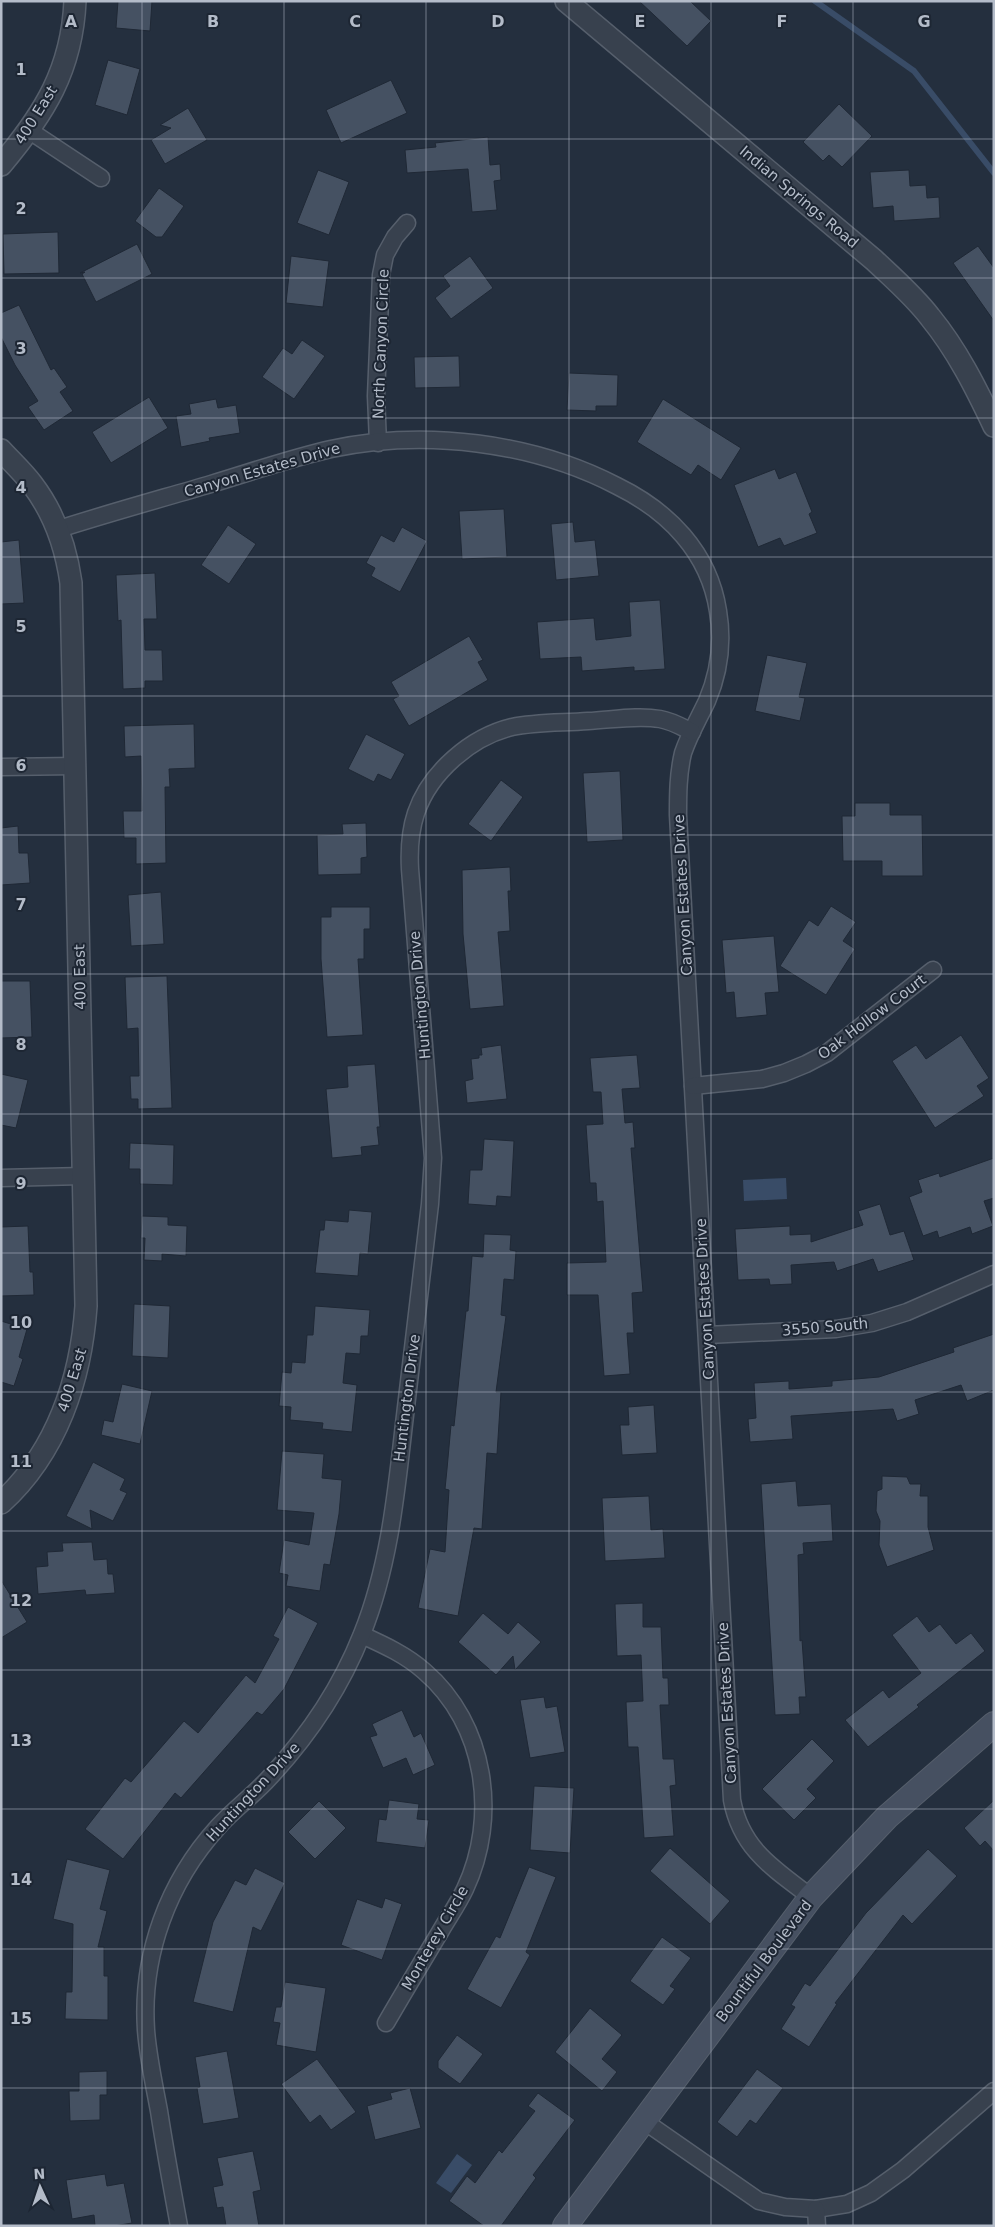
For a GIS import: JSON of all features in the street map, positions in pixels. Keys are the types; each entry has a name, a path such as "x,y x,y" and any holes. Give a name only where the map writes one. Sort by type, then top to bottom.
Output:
{"main road":[{"name":"Bountiful Boulevard","path":"565,2226 811,1897 887,1817 994,1724"}],"street":[{"name":"400 East","path":"1,165 30,130 48,102 60,75 71,38 75,1"},
{"name":"Indian Springs Road","path":"566,1 903,287 930,317 954,351 975,387 994,426"},
{"path":"30,130 101,178"},
{"name":"North Canyon Circle","path":"378,443 376,396 381,275 385,255 395,237 407,223"},
{"name":"Canyon Estates Drive","path":"59,529 310,454 340,447 412,440 480,444 575,466 648,502 664,514 692,546 713,588 720,632 716,672 712,689 684,752 679,774 678,796 732,1800 734,1814 748,1842 758,1855 811,1897"},
{"name":"400 East","path":"1,450 32,483 59,529 68,558 72,583 86,1306 80,1361 66,1404 45,1448 34,1466 1,1503"},
{"name":"Huntington Drive","path":"179,2226 146,2028 147,1980 158,1929 183,1872 216,1828 268,1779 301,1740 327,1703 362,1635 381,1577 394,1517 432,1181 432,1136 410,869 410,840 416,812 430,786 448,764 471,746 510,728 525,725 649,718 672,722 692,732"},
{"path":"1,767 76,766"},
{"name":"Oak Hollow Court","path":"693,1086 762,1079 806,1064 827,1052 933,970"},
{"path":"1,1178 83,1176"},
{"name":"3550 South","path":"706,1335 836,1329 872,1323 907,1312 994,1274"},
{"name":"Monterey Circle","path":"362,1635 390,1648 424,1670 454,1704 474,1746 480,1768 483,1791 481,1837 475,1864 465,1890 386,2023"},
{"path":"644,2121 760,2201 785,2207 816,2209 847,2204 872,2193 903,2170 994,2091"},
{"path":"816,2209 817,2226"}],"water":[{"path":"786,1178 787,1199 744,1201 743,1180"},
{"path":"457,2154 472,2165 451,2193 436,2183"}],"building":[{"path":"118,1 152,1 150,31 116,28"},
{"path":"639,1 690,1 711,21 687,46"},
{"path":"108,60 140,69 127,115 95,105"},
{"path":"391,80 407,113 341,143 326,110"},
{"path":"839,104 872,136 842,167 829,155 823,161 803,142"},
{"path":"188,108 207,140 165,164 151,140 171,128 160,125"},
{"path":"488,137 490,165 500,164 501,180 494,181 497,210 472,212 468,169 407,173 405,150 436,147 435,143"},
{"path":"318,170 349,182 329,235 297,223"},
{"path":"909,170 910,186 926,185 927,198 939,197 940,218 894,221 893,206 873,208 870,172"},
{"path":"159,188 184,206 162,237 156,237 135,221"},
{"path":"58,232 59,273 4,274 3,234"},
{"path":"137,244 152,274 96,302 82,274 85,272 80,273"},
{"path":"978,246 994,268 994,321 953,263"},
{"path":"291,256 329,261 323,307 286,303"},
{"path":"470,256 493,288 451,319 435,298 450,286 443,276"},
{"path":"19,305 51,370 54,368 67,387 60,392 73,411 44,430 28,407 38,401 15,365 1,337 1,313"},
{"path":"302,340 325,356 294,399 262,377 283,348 292,354"},
{"path":"459,356 460,387 415,388 414,357"},
{"path":"569,373 618,375 617,406 596,406 596,411 567,410"},
{"path":"149,397 168,428 111,463 92,432"},
{"path":"216,399 218,408 236,405 240,433 209,438 210,441 181,447 176,416 191,414 189,404"},
{"path":"663,399 741,448 721,480 698,465 691,475 637,442"},
{"path":"775,469 779,479 796,472 812,512 809,514 817,533 784,546 780,538 758,547 734,485"},
{"path":"504,509 507,557 462,559 459,511"},
{"path":"573,522 575,542 595,540 599,576 556,580 551,524"},
{"path":"228,525 256,544 229,584 201,565"},
{"path":"402,527 427,541 400,592 371,576 375,568 366,563 381,535 394,542"},
{"path":"19,540 24,603 1,604 1,542"},
{"path":"155,573 157,619 144,619 145,650 162,650 163,681 145,681 145,688 123,689 121,620 118,621 116,575"},
{"path":"660,600 665,669 634,671 634,667 582,671 581,657 540,659 537,622 594,618 596,640 631,636 629,602"},
{"path":"469,636 483,660 478,662 488,680 409,726 393,699 399,696 391,682"},
{"path":"767,655 807,663 799,697 805,698 800,721 755,711"},
{"path":"194,724 195,768 169,769 170,787 165,787 166,863 136,864 136,838 124,838 123,811 142,811 141,756 125,757 124,726"},
{"path":"366,734 405,754 391,780 378,774 374,782 348,769"},
{"path":"620,771 623,840 587,842 583,773"},
{"path":"501,780 523,797 491,841 468,824"},
{"path":"855,803 890,803 890,815 922,815 923,876 882,876 882,861 843,861 842,816 855,816"},
{"path":"366,823 367,857 361,858 361,874 318,875 317,835 343,834 342,824"},
{"path":"18,826 19,853 28,853 30,883 1,885 1,828"},
{"path":"510,867 511,891 508,891 510,931 498,932 504,1006 470,1009 463,934 462,870"},
{"path":"161,892 164,944 131,946 128,895"},
{"path":"831,906 856,922 843,941 855,949 826,995 780,966 809,920 818,926"},
{"path":"331,907 370,907 370,929 364,929 364,959 358,959 363,1035 327,1037 321,959 321,917 331,917"},
{"path":"774,936 779,992 765,993 767,1015 736,1018 734,992 726,993 722,940"},
{"path":"167,976 172,1108 138,1109 138,1099 131,1099 130,1076 139,1076 138,1028 127,1029 125,977"},
{"path":"1,981 30,981 32,1037 1,1038"},
{"path":"961,1035 989,1078 977,1086 984,1096 935,1128 892,1061 916,1045 926,1059"},
{"path":"501,1045 507,1099 467,1103 465,1081 473,1079 471,1059 479,1058 479,1055 482,1055 481,1048"},
{"path":"637,1055 640,1088 622,1089 625,1123 633,1122 635,1148 631,1148 643,1292 632,1293 634,1333 627,1333 630,1374 604,1376 598,1295 567,1295 567,1263 606,1262 603,1201 597,1202 596,1183 590,1183 586,1125 603,1124 601,1092 593,1092 590,1058"},
{"path":"375,1064 380,1127 377,1127 379,1145 361,1147 362,1155 332,1158 326,1089 348,1087 347,1066"},
{"path":"1,1074 28,1080 16,1128 1,1125"},
{"path":"484,1139 514,1141 511,1197 497,1196 496,1206 468,1204 470,1170 482,1170"},
{"path":"130,1143 174,1145 173,1185 140,1184 140,1169 129,1169"},
{"path":"994,1158 994,1198 984,1201 993,1226 972,1234 970,1227 939,1238 937,1231 923,1236 909,1197 922,1192 918,1180 939,1173 940,1177"},
{"path":"880,1204 890,1235 904,1231 914,1260 878,1272 873,1259 837,1271 834,1262 791,1265 792,1284 770,1285 769,1279 738,1280 735,1229 790,1226 790,1235 811,1234 811,1242 863,1225 858,1211"},
{"path":"349,1210 372,1212 368,1254 360,1253 358,1276 315,1273 320,1230 324,1230 325,1220 348,1222"},
{"path":"142,1216 168,1217 168,1225 187,1226 186,1256 162,1254 162,1261 144,1260 145,1238 141,1238"},
{"path":"28,1226 30,1272 33,1272 34,1295 1,1296 1,1227"},
{"path":"484,1234 511,1235 510,1250 516,1251 514,1280 504,1279 501,1315 506,1316 496,1392 501,1392 497,1454 487,1453 482,1529 474,1528 458,1616 418,1608 430,1549 445,1552 449,1490 445,1489 451,1425 454,1426 466,1311 468,1311 472,1256 483,1257"},
{"path":"134,1304 170,1306 168,1358 132,1356"},
{"path":"315,1306 370,1310 368,1336 361,1336 360,1354 346,1353 343,1383 357,1385 352,1432 322,1429 323,1423 290,1420 291,1407 279,1406 282,1372 291,1373 292,1362 305,1363 307,1335 313,1335"},
{"path":"1,1321 27,1329 19,1357 23,1359 14,1386 1,1382"},
{"path":"994,1334 994,1390 967,1401 961,1385 915,1400 919,1414 897,1421 893,1409 791,1416 793,1439 750,1442 748,1419 756,1418 754,1383 789,1381 789,1389 832,1386 832,1381 879,1377 954,1352 953,1348"},
{"path":"122,1384 152,1391 140,1444 101,1435 104,1420 113,1422"},
{"path":"654,1405 657,1453 622,1455 620,1425 629,1425 628,1407"},
{"path":"282,1451 324,1454 322,1478 342,1480 339,1514 330,1565 324,1564 320,1591 286,1586 288,1575 279,1573 284,1540 309,1545 314,1513 277,1510"},
{"path":"93,1462 125,1479 120,1490 127,1493 113,1521 90,1510 92,1529 66,1516"},
{"path":"882,1476 907,1477 910,1484 921,1484 920,1496 928,1496 928,1527 934,1550 887,1567 879,1545 880,1521 876,1511 877,1491 882,1489"},
{"path":"796,1481 798,1506 831,1504 833,1541 803,1543 804,1554 798,1555 800,1641 802,1640 806,1697 799,1697 800,1714 775,1715 761,1484"},
{"path":"649,1496 651,1530 663,1529 665,1558 605,1561 602,1498"},
{"path":"92,1542 94,1560 107,1559 108,1574 113,1574 115,1593 86,1595 85,1590 38,1594 36,1567 48,1566 47,1552 63,1551 62,1543"},
{"path":"1,1580 27,1622 1,1638"},
{"path":"643,1603 643,1627 661,1627 663,1678 668,1678 669,1705 660,1705 663,1759 674,1759 676,1785 670,1786 674,1836 644,1838 638,1747 628,1747 626,1702 643,1701 641,1655 617,1656 615,1604"},
{"path":"288,1607 318,1623 284,1689 262,1715 257,1712 181,1798 175,1793 123,1859 85,1829 125,1778 131,1782 184,1721 198,1733 246,1675 255,1683 279,1639 273,1636"},
{"path":"483,1613 508,1634 518,1622 541,1642 515,1670 513,1656 496,1675 458,1642"},
{"path":"917,1616 929,1632 940,1624 956,1644 971,1633 985,1651 868,1747 845,1720 883,1690 889,1698 921,1673 892,1635"},
{"path":"544,1697 546,1708 557,1706 565,1752 530,1758 520,1700"},
{"path":"402,1710 414,1737 421,1733 435,1765 413,1775 406,1758 383,1768 370,1737 377,1735 372,1724"},
{"path":"812,1739 834,1761 807,1789 816,1798 794,1820 762,1789"},
{"path":"534,1786 574,1788 570,1853 530,1850"},
{"path":"389,1800 419,1804 417,1819 429,1820 425,1848 376,1842 379,1819 386,1820"},
{"path":"994,1800 994,1851 985,1841 980,1846 964,1828"},
{"path":"319,1801 346,1828 315,1859 288,1832"},
{"path":"670,1848 730,1901 710,1924 650,1871"},
{"path":"928,1849 957,1876 912,1924 903,1915 835,2003 837,2004 809,2047 781,2029 795,2007 791,2005 805,1983 810,1986 866,1913"},
{"path":"67,1859 110,1870 100,1909 107,1911 98,1947 104,1947 104,1976 108,1976 108,2020 65,2019 66,1992 72,1992 73,1924 53,1919"},
{"path":"529,1867 556,1877 526,1952 530,1955 501,2008 467,1989 496,1936 500,1938"},
{"path":"255,1868 285,1883 261,1931 253,1927 233,2012 193,2002 213,1922 235,1880 246,1885"},
{"path":"385,1898 402,1904 382,1960 341,1945 357,1899 382,1908"},
{"path":"662,1937 691,1958 670,1986 675,1989 663,2005 630,1981"},
{"path":"285,1982 326,1988 316,2052 276,2045 280,2023 273,2022 276,2007 281,2007"},
{"path":"590,2008 622,2035 602,2059 617,2072 602,2091 555,2052"},
{"path":"457,2035 483,2054 460,2084 438,2068 438,2061"},
{"path":"227,2051 239,2118 203,2124 197,2088 200,2087 195,2057"},
{"path":"317,2059 356,2112 331,2130 320,2115 310,2123 281,2084"},
{"path":"757,2069 783,2088 756,2124 750,2120 737,2137 717,2122"},
{"path":"107,2071 107,2095 100,2095 100,2120 70,2121 69,2091 79,2091 79,2072"},
{"path":"410,2088 421,2128 375,2140 367,2106 392,2099 390,2093"},
{"path":"538,2093 575,2120 533,2175 536,2178 501,2226 484,2226 449,2201 467,2176 475,2183 499,2150 502,2153 535,2111 528,2106"},
{"path":"253,2151 261,2190 253,2192 259,2226 226,2226 223,2207 217,2208 213,2187 223,2185 217,2158"},
{"path":"105,2174 107,2186 124,2183 132,2223 114,2226 95,2226 94,2215 72,2219 66,2180"}],"waterway":[{"path":"815,1 914,71 994,173"}]}
